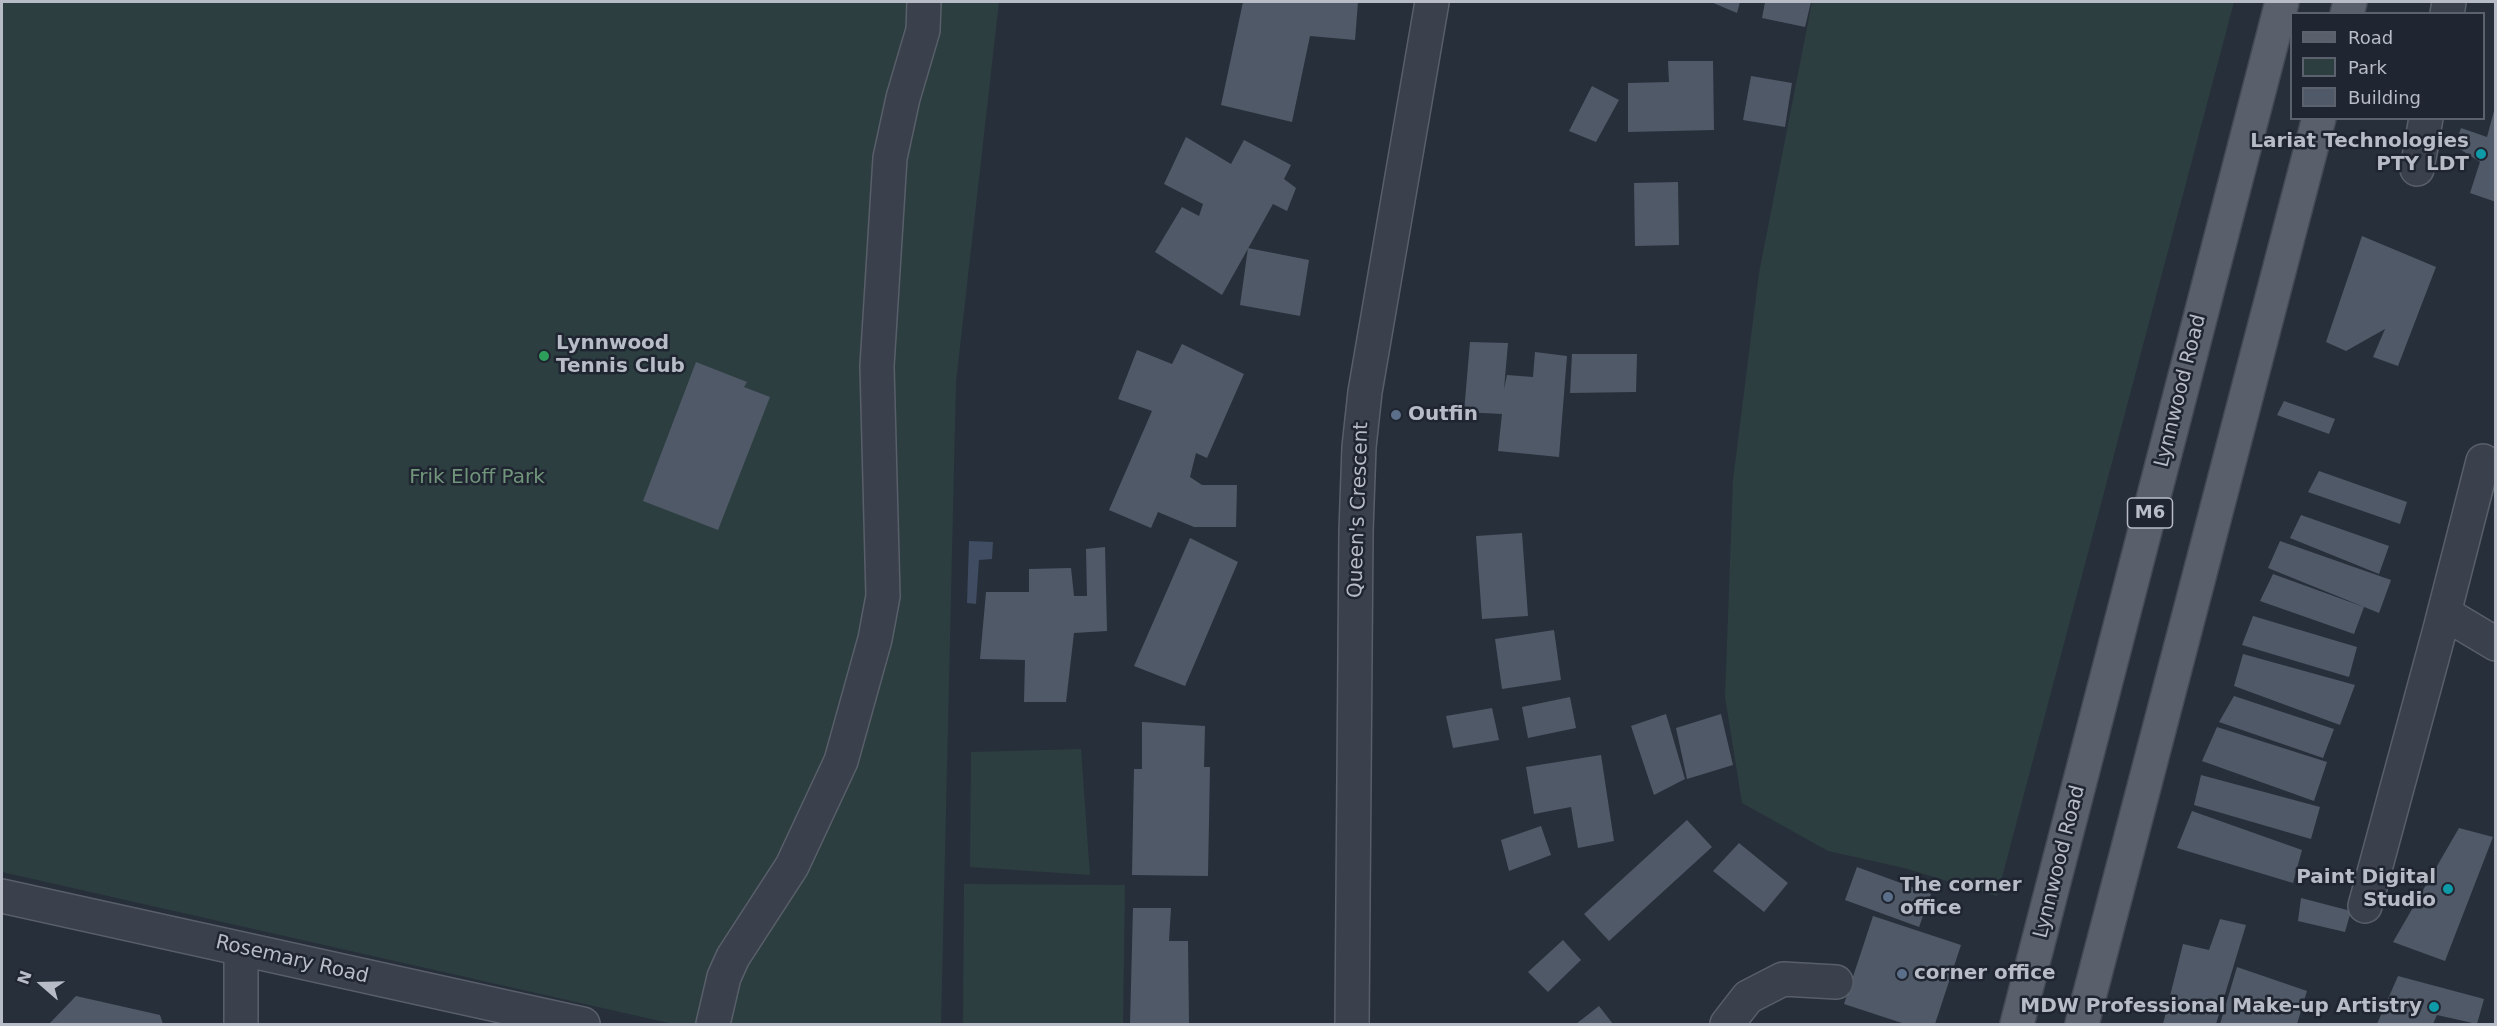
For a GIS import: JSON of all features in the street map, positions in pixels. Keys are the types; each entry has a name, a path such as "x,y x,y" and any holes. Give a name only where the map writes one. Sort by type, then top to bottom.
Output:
{"main road":[{"name":"Lynnwood Road","path":"2018,1024 2282,2"},
{"path":"2082,1024 2318,120"}],"street":[{"path":"713,1024 724,977 733,957 792,866 834,779 876,639 883,596 877,366 890,158 903,98 923,30 924,2"},
{"name":"Queen's Crescent","path":"1352,1024 1356,543 1359,447 1365,392 1432,2"},
{"path":"2417,169 2426,120"},
{"path":"2365,906 2483,460"},
{"path":"2444,613 2496,644"},
{"name":"Rosemary Road","path":"2,896 583,1024"},
{"path":"241,1024 242,949"},
{"path":"1726,1024 1748,997 1783,979 1836,982"}],"green space":[{"name":"Frik Eloff Park","path":"2,2 999,2 956,382 941,1024 673,1024 2,872"},
{"path":"1812,2 2234,2 1997,896 1904,868 1828,851 1742,803 1725,697 1733,480 1759,273"},
{"path":"1081,749 1090,875 970,867 971,752"},
{"path":"964,884 1125,885 1123,1024 963,1024"}],"water":[{"path":"969,541 993,542 992,559 979,560 976,604 967,603"}],"building":[{"path":"1243,2 1358,2 1355,40 1310,36 1292,122 1221,105"},
{"path":"1711,2 1740,2 1737,13"},
{"path":"1765,2 1811,2 1805,27 1762,18"},
{"path":"1668,61 1713,61 1714,130 1628,132 1628,83 1669,82"},
{"path":"1751,76 1792,83 1785,127 1743,120"},
{"path":"1592,86 1619,100 1596,142 1569,131"},
{"name":"Lariat Technologies PTY LDT","path":"2495,107 2496,202 2470,193 2480,162 2455,146 2461,128 2487,137"},
{"path":"1186,137 1231,164 1244,140 1291,165 1284,179 1296,188 1287,211 1273,204 1222,295 1155,252 1182,207 1199,216 1203,204 1164,184"},
{"path":"1678,182 1679,245 1635,246 1634,183"},
{"path":"2362,236 2436,267 2398,366 2373,357 2385,329 2346,351 2326,342"},
{"path":"1248,248 1309,260 1300,316 1240,305"},
{"path":"1470,342 1508,343 1504,389 1507,375 1533,377 1535,352 1567,356 1559,457 1498,451 1502,414 1464,412"},
{"path":"1182,344 1244,374 1207,458 1196,453 1190,477 1202,485 1237,485 1236,527 1194,527 1158,512 1151,528 1109,510 1152,411 1118,399 1137,350 1172,364"},
{"path":"1572,354 1637,354 1636,392 1570,393"},
{"path":"696,362 747,382 744,387 770,397 718,530 643,501"},
{"path":"2284,401 2335,419 2329,434 2277,415"},
{"path":"2319,471 2407,502 2400,524 2308,492"},
{"path":"2301,515 2389,546 2379,574 2290,538"},
{"path":"1522,533 1528,616 1482,619 1476,536"},
{"path":"1190,538 1238,562 1185,686 1134,666"},
{"path":"2280,541 2391,580 2379,613 2268,568"},
{"path":"1105,547 1107,631 1074,633 1066,702 1024,702 1025,660 980,659 986,592 1029,592 1029,569 1071,568 1074,596 1087,596 1086,549"},
{"path":"2273,574 2364,607 2354,634 2260,601"},
{"path":"2253,616 2357,647 2349,677 2242,645"},
{"path":"1554,630 1561,680 1502,689 1495,639"},
{"path":"2243,654 2355,685 2340,725 2234,686"},
{"path":"2234,696 2334,729 2323,758 2219,722"},
{"path":"1570,697 1576,728 1528,738 1522,707"},
{"path":"1492,708 1499,740 1453,748 1446,716"},
{"path":"1666,714 1685,779 1654,795 1631,726"},
{"path":"1721,714 1733,765 1687,779 1676,728"},
{"path":"1142,722 1205,726 1204,767 1210,767 1208,876 1132,875 1134,769 1142,769"},
{"path":"2217,727 2327,762 2314,801 2202,761"},
{"path":"1601,755 1614,841 1578,848 1571,807 1534,814 1526,767"},
{"path":"2201,775 2320,807 2311,839 2194,805"},
{"path":"2192,811 2302,850 2293,883 2177,848"},
{"path":"1687,820 1712,847 1609,941 1584,914"},
{"path":"1541,826 1551,855 1509,871 1501,840"},
{"name":"Paint Digital Studio","path":"2459,828 2493,837 2445,961 2393,942"},
{"path":"1739,843 1788,883 1764,912 1713,871"},
{"name":"The corner office","path":"1857,867 1931,894 1919,927 1845,900"},
{"path":"2301,898 2351,911 2345,932 2298,921"},
{"path":"1133,908 1171,908 1169,941 1188,941 1189,1024 1130,1024"},
{"name":"corner office","path":"1873,916 1961,945 1935,1024 1905,1024 1844,1004"},
{"path":"2220,919 2246,925 2216,1024 2163,1024 2183,944 2209,950"},
{"path":"1563,940 1581,960 1548,992 1528,972"},
{"path":"2237,967 2307,991 2297,1024 2220,1024"},
{"name":"MDW Professional Make-up Artistry","path":"2398,976 2484,999 2477,1024 2437,1015 2433,1024 2377,1024"},
{"path":"76,996 160,1015 163,1024 49,1024"},
{"path":"1599,1006 1613,1024 1576,1024"}],"place":[{"name":"Lariat Technologies PTY LDT","path":"2481,154"},
{"name":"Lynnwood Tennis Club","path":"544,356"},
{"name":"Outfin","path":"1396,415"},
{"name":"Paint Digital Studio","path":"2448,889"},
{"name":"The corner office","path":"1888,897"},
{"name":"corner office","path":"1902,974"},
{"name":"MDW Professional Make-up Artistry","path":"2434,1007"}]}
